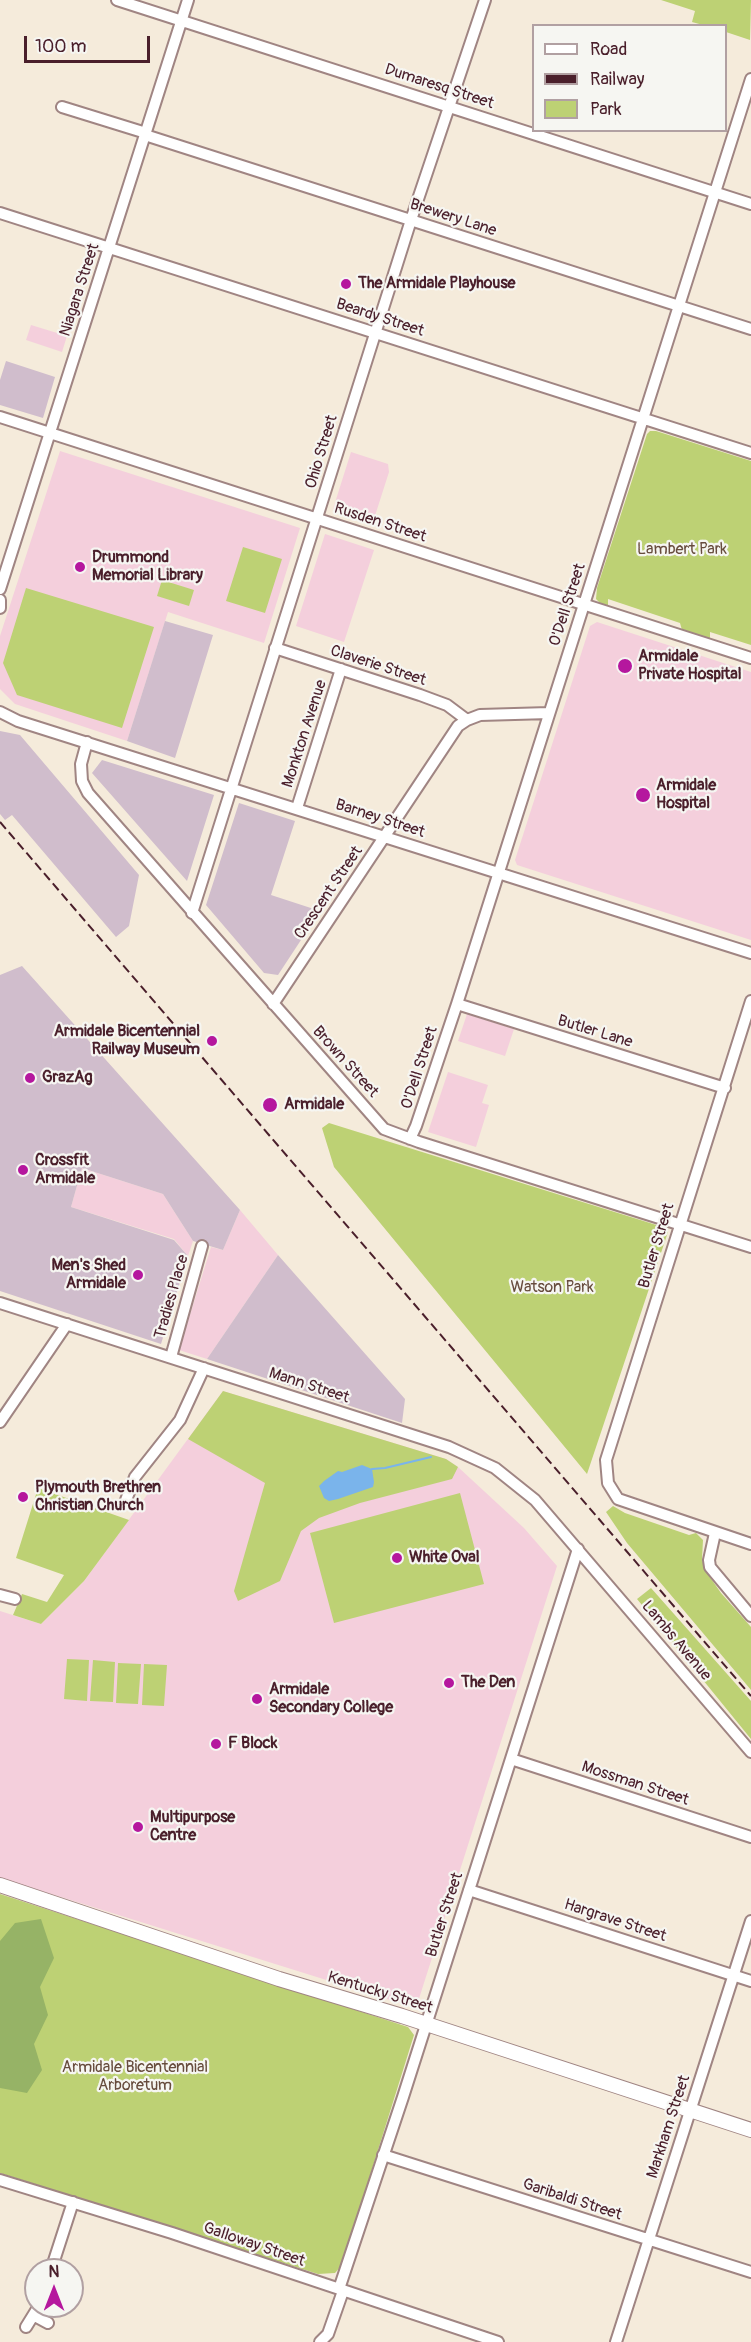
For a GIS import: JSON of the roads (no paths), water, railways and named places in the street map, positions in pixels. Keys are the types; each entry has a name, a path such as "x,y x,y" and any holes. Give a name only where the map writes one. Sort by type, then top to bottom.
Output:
{"main road":[{"name":"Kentucky Street","path":"0,1885 279,1979 426,2024 751,2130"}],"street":[{"name":"Dumaresq Street","path":"117,0 751,204"},
{"name":"Niagara Street","path":"0,589 188,0"},
{"name":"Ohio Street","path":"192,913 411,220 485,0"},
{"name":"O'Dell Street","path":"410,1139 457,1004 751,79"},
{"name":"Brewery Lane","path":"62,107 751,329"},
{"name":"Beardy Street","path":"0,213 751,453"},
{"name":"Rusden Street","path":"0,417 751,658"},
{"path":"0,600 0,608"},
{"name":"Claverie Street","path":"275,648 447,705 467,720"},
{"name":"Monkton Avenue","path":"297,808 341,669"},
{"name":"Barney Street","path":"0,712 18,721 751,953"},
{"path":"467,720 480,715 549,713"},
{"name":"Crescent Street","path":"273,1004 451,734 467,720"},
{"name":"Brown Street","path":"87,742 81,773 88,793 384,1129 751,1247"},
{"name":"Butler Street","path":"716,1533 618,1499 608,1483 606,1460 751,1001"},
{"name":"Butler Lane","path":"457,1004 725,1088"},
{"name":"Tradies Place","path":"171,1357 202,1246"},
{"name":"Mann Street","path":"0,1303 474,1457 495,1468 535,1500 578,1549"},
{"path":"0,1422 67,1324"},
{"path":"126,1500 135,1477 180,1420 204,1368"},
{"path":"751,1544 716,1533 709,1560 710,1567 751,1616"},
{"name":"Butler Street","path":"320,2342 328,2334 383,2155 578,1549"},
{"name":"Lambs Avenue","path":"578,1549 751,1752"},
{"path":"0,1595 15,1599"},
{"name":"Mossman Street","path":"511,1759 751,1837"},
{"name":"Hargrave Street","path":"469,1890 751,1982"},
{"name":"Markham Street","path":"616,2342 751,1921"},
{"name":"Garibaldi Street","path":"383,2155 751,2272"},
{"name":"Galloway Street","path":"0,2180 498,2342"},
{"path":"55,2258 73,2202"},
{"path":"26,2327 32,2318"},
{"path":"43,2318 48,2323"}],"water":[{"path":"362,1465 372,1469 373,1487 338,1499 329,1501 324,1498 319,1486 324,1481 338,1471 342,1472"}],"waterway":[{"path":"372,1469 431,1457"}],"railway":[{"path":"0,822 751,1696"}],"place":[{"name":"The Armidale Playhouse","path":"346,284"},
{"name":"Drummond Memorial Library","path":"80,567"},
{"name":"Armidale Private Hospital","path":"625,666"},
{"name":"Armidale Hospital","path":"643,795"},
{"name":"Armidale Bicentennial Railway Museum","path":"212,1041"},
{"name":"GrazAg","path":"30,1078"},
{"name":"Armidale","path":"270,1105"},
{"name":"Crossfit Armidale","path":"23,1170"},
{"name":"Men's Shed Armidale","path":"138,1275"},
{"name":"Plymouth Brethren Christian Church","path":"23,1497"},
{"name":"White Oval","path":"397,1558"},
{"name":"The Den","path":"449,1683"},
{"name":"Armidale Secondary College","path":"257,1699"},
{"name":"F Block","path":"216,1744"},
{"name":"Multipurpose Centre","path":"138,1827"}],"park label":[{"name":"Lambert Park","path":"682,550"},
{"name":"Watson Park","path":"552,1288"},
{"name":"Armidale Bicentennial Arboretum","path":"135,2077"}]}
